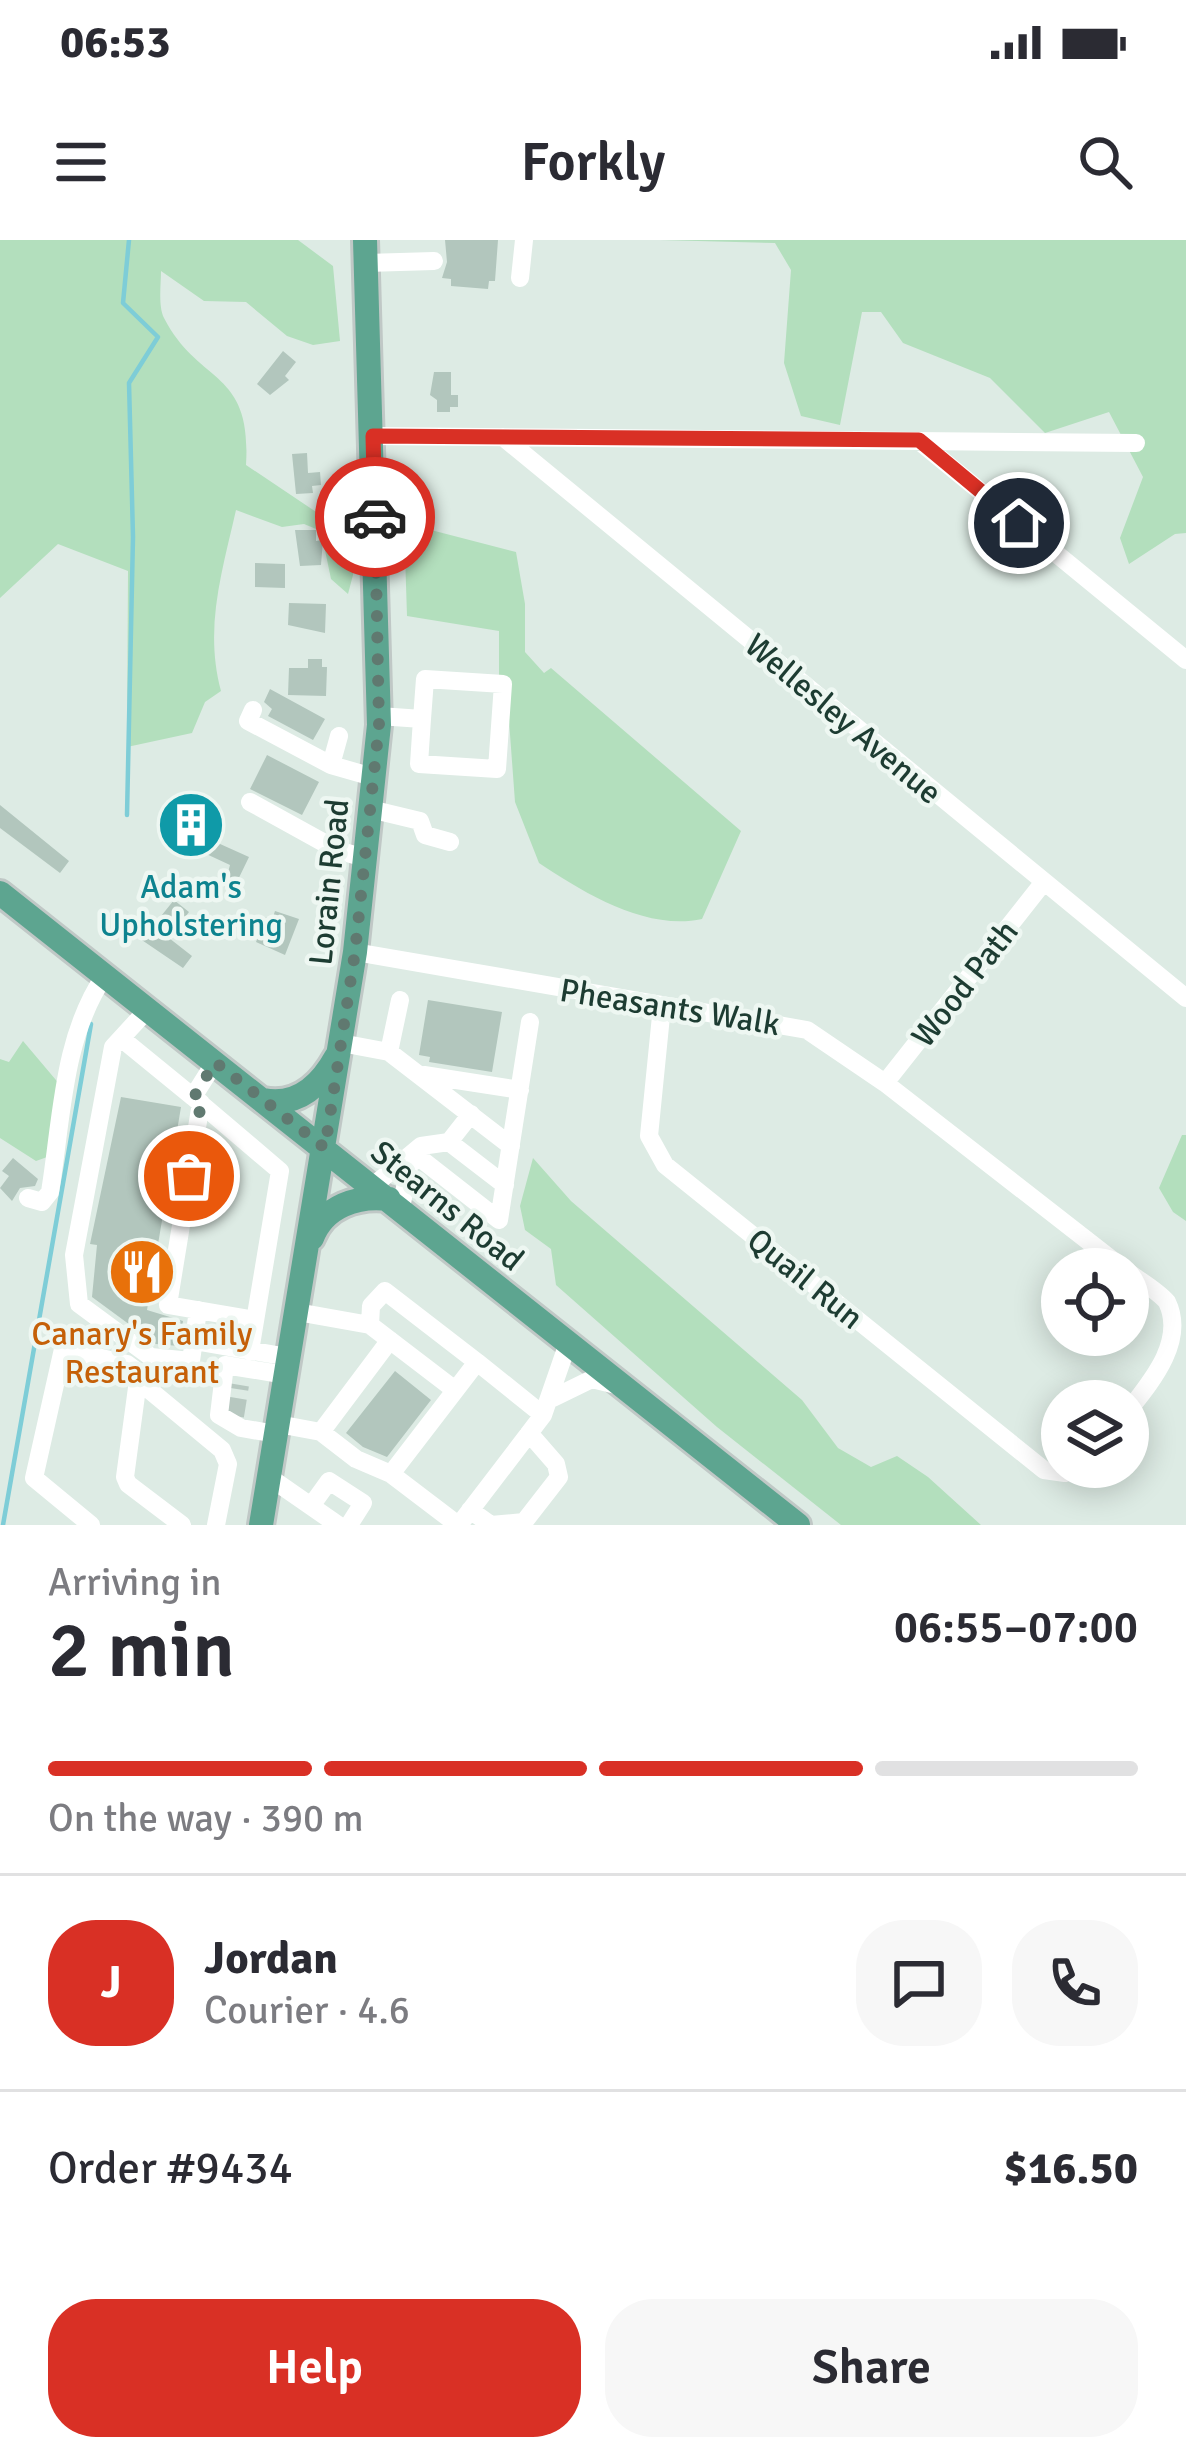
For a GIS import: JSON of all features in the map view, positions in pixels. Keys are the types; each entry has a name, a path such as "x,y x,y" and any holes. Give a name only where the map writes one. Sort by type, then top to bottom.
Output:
{"main road":[{"name":"Lorain Road","path":"261,1525 355,952 379,716 366,251"},
{"name":"Stearns Road","path":"0,893 798,1525"},
{"path":"263,1100 282,1104 312,1089 340,1046"},
{"path":"309,1246 315,1228 345,1204 366,1196 388,1198"}],"street":[{"path":"520,278 524,240"},
{"path":"366,251 434,261"},
{"path":"373,436 1136,443"},
{"name":"Wellesley Avenue","path":"502,437 1186,998"},
{"path":"919,440 1186,660"},
{"path":"425,679 503,684 496,770 419,764 422,719 425,679"},
{"path":"253,710 248,722 331,765 373,777"},
{"path":"379,716 422,719"},
{"path":"331,765 339,736"},
{"path":"250,802 337,850 365,858"},
{"path":"370,809 420,821 425,835 450,842"},
{"name":"Wood Path","path":"885,1083 1043,883"},
{"name":"Pheasants Walk","path":"355,952 807,1030 885,1083 1098,1248"},
{"path":"28,1198 42,1202 50,1192 69,1060 88,1000 105,975"},
{"path":"389,1052 400,1000"},
{"name":"Quail Run","path":"662,1006 650,1136 665,1165 1041,1467"},
{"path":"148,1009 113,1047 74,1256 79,1304 151,1357 191,1361 198,1310"},
{"path":"411,1157 421,1159 499,1220 530,1022"},
{"path":"122,1039 280,1171 244,1364"},
{"path":"340,1046 389,1052 511,1146"},
{"path":"215,1062 197,1100 168,1305 255,1319"},
{"path":"418,1074 520,1090"},
{"path":"388,1198 421,1146 449,1142 471,1114"},
{"path":"449,1142 505,1185"},
{"path":"388,1198 411,1157"},
{"path":"267,1238 309,1246"},
{"name":"Pheasants Walk","path":"1149,1288 1168,1303 1177,1329 1173,1354 1149,1385"},
{"path":"370,1325 371,1306 385,1291 477,1361 548,1407"},
{"path":"297,1312 370,1325 455,1390"},
{"path":"194,1340 244,1364"},
{"path":"348,1447 390,1340"},
{"path":"462,1520 548,1407 568,1343"},
{"path":"91,1525 34,1478 63,1349 127,1364 139,1373 125,1477 182,1525"},
{"path":"391,1474 477,1361"},
{"path":"287,1366 225,1365 218,1415 348,1447 462,1520 491,1525 524,1522 559,1477 556,1464 529,1433"},
{"path":"548,1407 592,1379 622,1387"},
{"path":"141,1383 222,1450 228,1464 216,1525"},
{"path":"269,1477 338,1525"},
{"path":"311,1506 328,1481 363,1503 349,1525"}],"green space":[{"path":"0,240 298,240 333,266 340,341 313,345 287,336 246,302 204,301 161,271 164,318 192,356 232,394 241,411 246,465 352,536 353,575 348,594 331,579 321,531 304,524 282,527 236,510 215,622 221,691 205,702 192,733 127,747 128,571 58,544 0,598"},
{"path":"660,240 1186,240 1186,533 1175,534 1129,564 1120,538 1143,477 1109,412 1045,433 990,378 903,343 881,312 862,312 840,425 801,416 784,363 791,270 775,243"},
{"path":"404,523 516,552 525,604 525,652 544,673 551,668 741,831 702,919 659,920 616,907 539,863 515,802 506,680 499,678 499,631 407,616"},
{"path":"23,1041 61,1086 50,1156 36,1161 0,1138 0,1059 9,1062"},
{"path":"1186,1135 1186,1221 1173,1212 1159,1188"},
{"path":"533,1158 571,1201 802,1400 838,1448 871,1467 897,1456 981,1525 841,1525 717,1427 556,1285 551,1249 525,1230 520,1206"}],"building":[{"path":"445,240 498,240 495,281 489,281 488,289 451,286 451,279 442,278 447,262"},
{"path":"283,351 296,362 285,376 289,380 270,395 257,384"},
{"path":"434,372 451,372 451,395 458,395 458,407 450,407 450,412 437,412 437,400 430,395"},
{"path":"307,453 308,473 320,472 321,485 312,486 313,493 296,494 292,454"},
{"path":"295,530 316,530 316,541 323,540 321,565 300,566"},
{"path":"255,563 285,564 285,588 255,587"},
{"path":"289,603 326,604 325,633 288,625"},
{"path":"308,659 322,659 322,667 327,667 326,696 288,695 289,668 308,668"},
{"path":"270,689 325,719 313,740 268,716 272,709 264,702"},
{"path":"267,755 319,782 302,815 250,789"},
{"path":"0,805 69,861 60,873 0,828"},
{"path":"209,839 249,857 233,890 224,887 230,865 202,852"},
{"path":"174,900 189,912 169,938 192,956 183,968 130,932 142,917 153,926"},
{"path":"275,911 299,919 285,955 256,942 266,917 272,920"},
{"path":"428,1000 502,1012 492,1072 429,1062 430,1057 419,1055"},
{"path":"121,1097 181,1107 147,1310 183,1321 179,1346 156,1344 92,1297 97,1245 90,1244"},
{"path":"13,1158 38,1179 35,1186 20,1188 12,1201 0,1188 9,1176 2,1171"},
{"path":"395,1371 431,1400 387,1457 346,1433"}],"waterway":[{"path":"127,815 133,537 129,383 158,337 123,303 129,240"},
{"path":"3,1525 91,1024"}],"tunnel":[{"path":"235,1416 240,1385"}],"way so far":[{"path":"189,1176 201,1103 194,1097 215,1062 325,1148 355,952 379,725 375,517"}],"place":[{"name":"Adam's Upholstering","path":"191,825"},
{"name":"Canary's Family Restaurant","path":"142,1272"}],"route":[{"path":"375,517 373,436 919,440 1019,523"}]}
